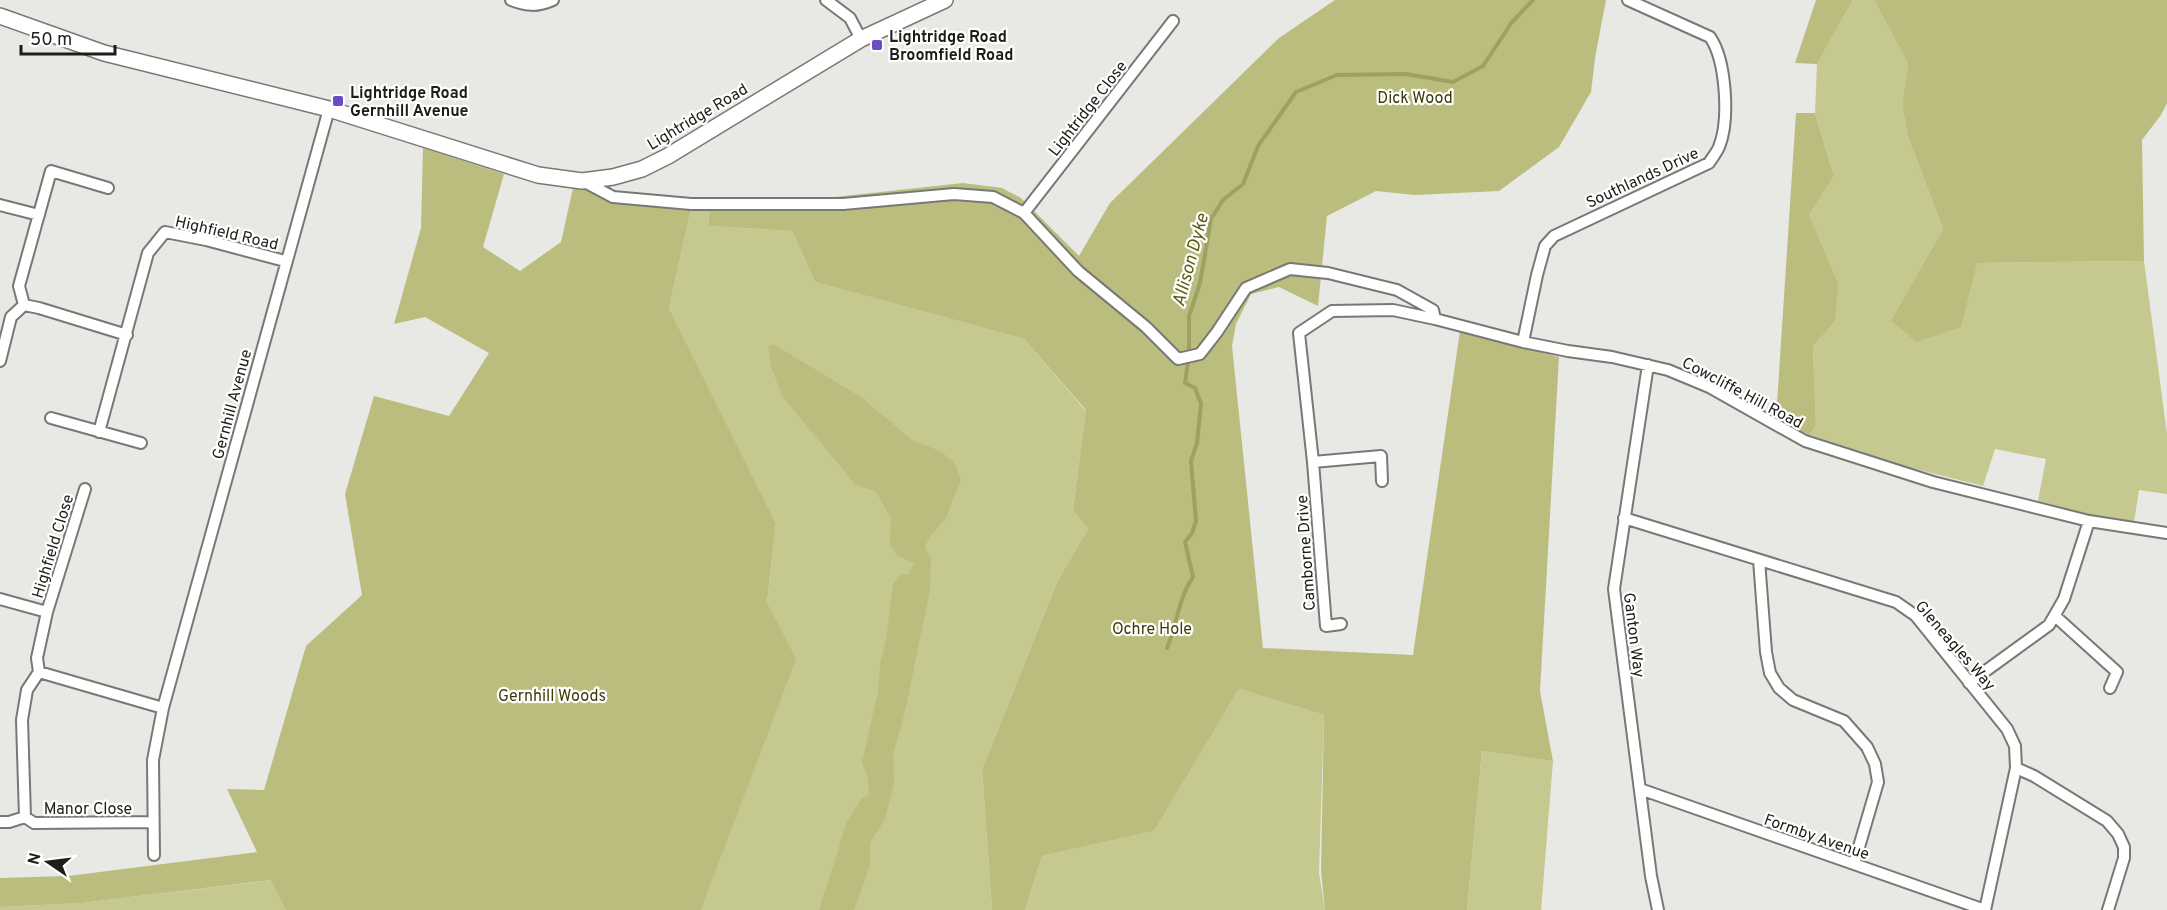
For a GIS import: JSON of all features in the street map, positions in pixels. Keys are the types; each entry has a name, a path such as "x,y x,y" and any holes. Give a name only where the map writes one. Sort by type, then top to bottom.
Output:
{"street":[{"path":"511,0 531,6 540,6 553,0"},
{"path":"826,0 850,18 861,39"},
{"name":"Lightridge Road","path":"0,16 104,53 329,109 538,175 582,181 613,177 642,169 668,156 861,39 945,0"},
{"name":"Southlands Drive","path":"1523,342 1542,256 1545,246 1554,236 1709,163 1719,146 1724,123 1724,103 1721,64 1717,47 1710,37 1628,0"},
{"name":"Lightridge Close","path":"1024,213 1173,21"},
{"name":"Gernhill Avenue","path":"154,855 153,760 162,708 329,109"},
{"path":"24,305 19,286 51,171 108,188"},
{"path":"582,181 613,197 691,204 843,204 954,194 993,197 1024,213"},
{"path":"0,205 39,215"},
{"name":"Cowcliffe Hill Road","path":"1024,213 1078,271 1146,327 1178,359 1200,354 1246,288 1290,269 1328,273 1396,290 1433,310 1435,319 1523,342 1648,365 1688,377 1728,397 1779,428 1835,452 1933,482 2089,521 2167,533"},
{"name":"Highfield Road","path":"99,432 148,252 165,232 206,240 285,261"},
{"path":"0,360 4,330 11,317 24,305"},
{"path":"24,305 127,335"},
{"name":"Camborne Drive","path":"1341,624 1326,626 1313,462 1299,333 1332,311 1393,310 1435,319"},
{"name":"Ganton Way","path":"1648,365 1614,589 1651,876 1658,910"},
{"path":"51,418 141,444"},
{"path":"1313,462 1380,450 1382,481"},
{"name":"Highfield Close","path":"39,672 37,658 47,612 86,489"},
{"name":"Gleneagles Way","path":"1624,518 1904,606 1916,616 2013,737 2016,768 1985,910"},
{"path":"1969,682 2049,625 2064,599 2089,521"},
{"path":"1759,560 1766,652 1774,680 1779,688 1793,700 1844,721 1867,747 1875,764 1878,782 1854,864"},
{"name":"Highfield Close","path":"0,599 47,612"},
{"path":"2055,616 2117,672 2110,688"},
{"path":"39,672 162,708"},
{"name":"Manor Close","path":"25,817 22,720 27,690 39,672"},
{"path":"2016,768 2034,776 2098,816 2113,827 2118,834 2124,847 2124,858 2108,910"},
{"name":"Formby Avenue","path":"1640,789 1985,910"},
{"name":"Manor Close","path":"0,822 25,817"},
{"name":"Manor Close","path":"25,817 34,823 153,822"}],"green space":[{"path":"1335,0 1606,0 1591,92 1559,147 1499,191 1415,195 1376,191 1327,216 1318,306 1279,287 1251,294 1236,324 1232,346 1263,648 1413,655 1460,331 1559,357 1540,691 1553,761 1482,751 1467,910 1325,910 1321,871 1324,715 1239,689 1154,831 1042,856 1025,910 992,910 982,769 1058,580 1088,529 1073,509 1086,410 1024,339 815,282 792,231 708,226 710,200 816,199 963,183 1002,188 1021,198 1079,256 1110,203 1279,38"},
{"path":"1816,0 1853,0 1817,64 1795,63"},
{"path":"1853,0 1874,0 1908,64 1902,104 1907,134 1943,229 1891,320 1977,263 2144,261 2167,434 2167,494 2139,490 2134,522 2088,514 2038,501 2046,459 1995,449 1983,486 1896,464 1810,435 1816,425 1813,347 1835,321 1809,215 1834,176 1815,113 1817,64"},
{"path":"1874,0 2167,0 2167,103 2142,140 2144,261 1977,263 1961,327 1916,342 1891,320 1943,229 1907,134 1902,104 1908,64"},
{"path":"1796,113 1815,113 1834,176 1809,215 1838,284 1835,321 1813,347 1816,425 1810,435 1776,419"},
{"name":"Gernhill Woods","path":"423,148 504,174 483,247 520,271 561,242 573,188 610,185 613,193 693,200 669,308 776,523 767,602 796,659 701,910 286,910 271,880 82,903 0,907 0,878 68,876 257,852 227,789 264,790 306,646 362,595 345,494 374,396 449,416 489,353 425,317 394,324 421,228"},
{"path":"693,200 710,200 708,226 792,231 815,282 1024,339 1086,411 1073,508 1088,529 1058,580 982,769 992,910 701,910 795,659 767,602 776,523 669,308"},
{"path":"773,344 861,397 912,440 940,451 954,462 961,479 946,518 930,536 925,547 931,559 930,589 906,707 893,755 894,784 885,819 870,843 870,865 854,910 819,910 847,822 862,798 869,796 868,779 862,762 878,693 880,664 886,640 893,584 901,575 909,574 914,563 898,556 890,544 891,518 876,492 855,484 782,396 771,366 768,347"},
{"path":"1239,689 1324,715 1319,873 1325,910 1025,910 1042,856 1154,831"},
{"path":"1482,751 1553,761 1541,910 1467,910"},
{"path":"272,880 286,910 0,910 0,907 82,903"}],"waterway":[{"name":"Allison Dyke","path":"1167,648 1184,594 1193,577 1185,542 1192,533 1196,521 1191,461 1197,443 1201,404 1195,388 1185,383 1189,356 1189,316 1200,283 1211,219 1223,200 1243,184 1258,146 1296,92 1337,75 1406,74 1453,82 1483,66 1512,22 1533,0"}],"place":[{"name":"Lightridge Road Broomfield Road","path":"877,45"},
{"name":"Lightridge Road Gernhill Avenue","path":"338,101"}],"park label":[{"name":"Dick Wood","path":"1415,97"},
{"name":"Ochre Hole","path":"1152,628"}]}
